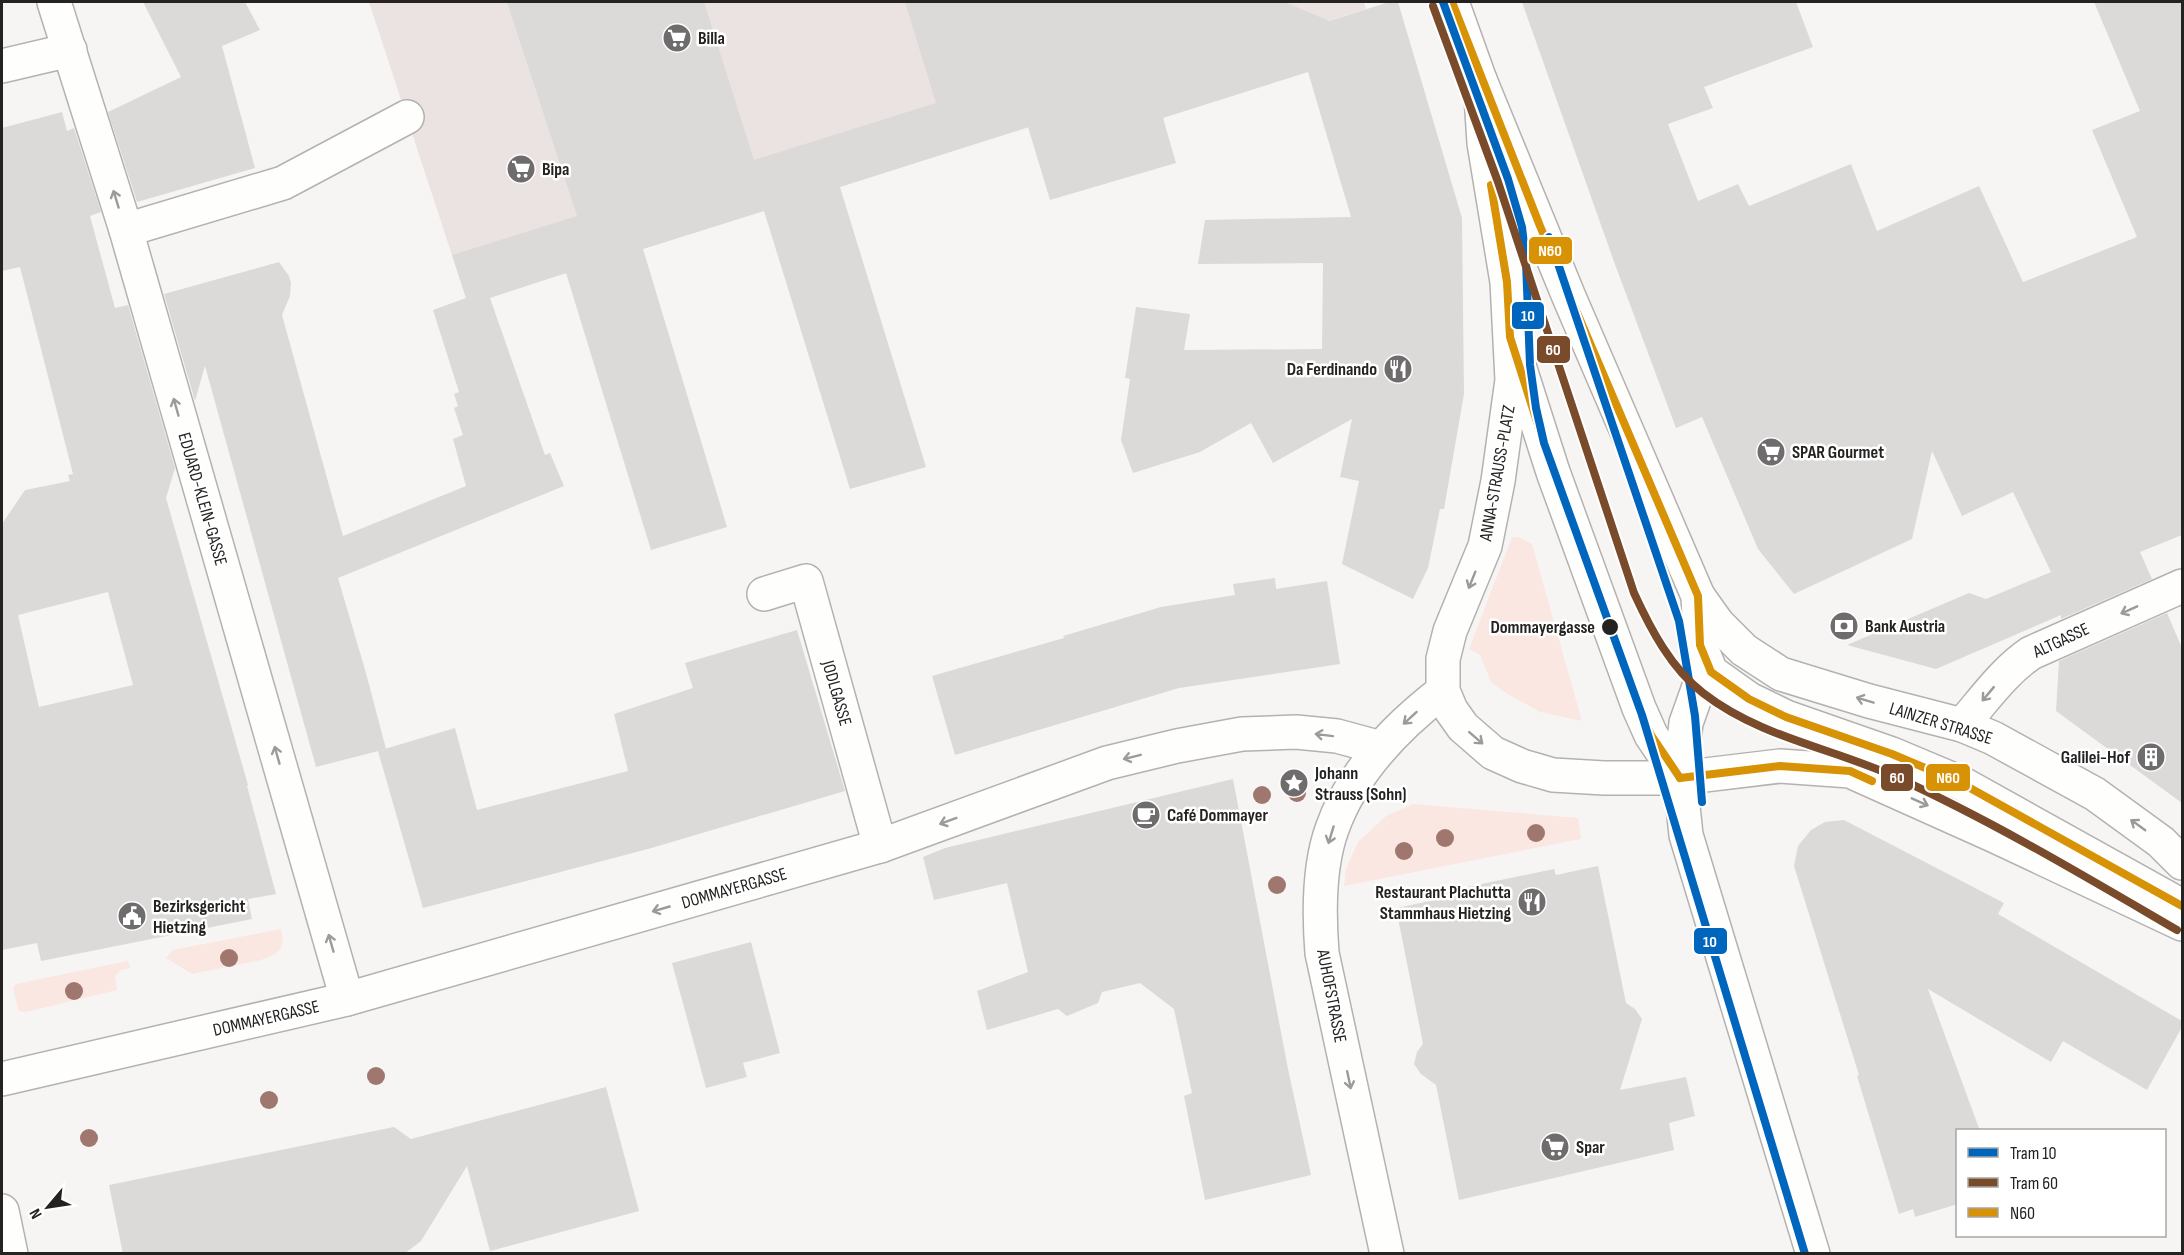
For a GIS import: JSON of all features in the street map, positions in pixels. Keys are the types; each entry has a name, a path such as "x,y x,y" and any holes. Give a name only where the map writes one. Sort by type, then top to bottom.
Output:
{"street":[{"name":"EDUARD-KLEIN-GASSE","path":"54,2 126,230 348,999"},
{"path":"1452,2 1480,80 1569,297 1698,596 1702,678 1686,723 1680,778 1686,835 1813,1254"},
{"path":"2,66 70,50"},
{"name":"ANNA-STRAUSS-PLATZ","path":"1480,80 1484,143 1507,282 1512,380 1493,511 1485,546 1450,631 1443,659 1443,691 1451,710 1463,727 1493,753 1522,766 1553,775 1680,778"},
{"path":"126,230 283,183 407,117"},
{"name":"ANNA-STRAUSS-PLATZ","path":"1510,337 1553,472 1639,708 1651,735 1680,778"},
{"name":"JODLGASSE","path":"764,594 806,581 880,846"},
{"name":"ALTGASSE","path":"1962,725 2004,675 2031,653 2182,586"},
{"name":"LAINZER STRASSE","path":"1698,596 1718,624 1744,650 1781,674 1869,701 1962,725 1994,738 2095,794 2161,842 2182,862"},
{"path":"1700,645 1711,672 1749,699 1786,717 1892,754 1961,783 2182,906"},
{"path":"1381,748 1401,726 1443,691"},
{"name":"DOMMAYERGASSE","path":"2,1079 348,999 880,846 1107,763 1177,746 1242,734 1296,732 1337,736 1381,748"},
{"name":"AUHOFSTRASSE","path":"1381,748 1354,785 1332,830 1327,849 1319,914 1322,953 1387,1254"},
{"path":"1680,778 1780,766 1850,771 2182,924"},
{"path":"2,1211 11,1254"}],"shaded area":[{"path":"369,2 1364,2 1366,9 1233,51 1046,122 468,304"},
{"path":"1512,537 1521,538 1532,544 1582,721 1540,712 1504,692 1491,682 1480,655 1469,649"},
{"path":"1413,804 1578,818 1581,839 1344,886 1346,869 1358,842 1386,816"},
{"path":"281,929 282,946 277,953 261,960 192,974 166,958 173,950"},
{"path":"127,961 131,968 121,970 115,976 117,990 26,1012 18,1009 13,988 16,984"}],"building":[{"path":"143,2 245,2 260,30 222,46 255,168 137,202 108,112 181,77"},
{"path":"507,2 704,2 754,160 936,103 905,2 1285,2 1329,21 1389,2 1398,2 1462,218 1464,394 1444,509 1440,509 1428,568 1413,599 1342,564 1359,481 1340,477 1352,419 1273,463 1251,423 1200,452 1133,473 1121,440 1130,379 1125,378 1136,307 1190,314 1184,350 1322,349 1323,263 1198,264 1205,220 1351,217 1308,72 1163,118 1176,163 1050,200 1028,127 840,187 926,467 850,489 764,211 643,249 727,527 651,550 566,273 490,298 545,455 550,453 564,486 338,578 386,749 316,767 205,366 195,401 164,294 279,262 291,283 290,296 282,315 343,536 466,486 453,439 463,435 454,408 458,406 454,394 459,392 433,310 466,298 452,255 577,216"},
{"path":"1522,2 1796,2 1813,47 1704,87 1713,108 1668,124 1698,201 1738,184 1749,206 1851,164 1877,231 1979,186 2023,282 2137,237 2092,130 2140,111 2094,2 2182,2 2182,535 2140,552 2152,579 2061,619 2061,615 1936,669 1847,645 1969,593 1986,599 2051,572 2013,492 1962,516 1932,451 1912,539 1794,594 1758,549 1702,417 1676,428"},
{"path":"62,112 67,131 74,128 101,212 90,216 115,308 128,305 175,468 166,498 248,785 276,894 248,899 252,919 41,961 37,943 2,950 2,524 25,490 70,481 68,475 73,474 20,267 2,271 2,128","holes":["108,592 133,685 39,707 18,615"]},
{"path":"1275,578 1276,589 1327,581 1340,664 1179,688 955,755 932,676 1161,607 1235,595 1233,584"},
{"name":"Galilei-Hof","path":"2167,613 2182,648 2182,803 2056,711 2059,661"},
{"path":"797,630 845,791 648,849 423,908 378,751 455,728 477,810 628,771 614,714 693,688 685,663"},
{"path":"1233,779 1288,1069 1311,1175 1205,1200 1184,1096 1192,1093 1174,1009 1140,983 1102,992 1098,1003 1067,1016 1058,1009 987,1030 977,991 1028,972 1007,883 934,900 923,857 945,848"},
{"path":"1844,820 2004,903 1998,914 2182,1021 2182,1027 2147,1090 2063,1041 2051,1062 1928,989 1979,1129 1956,1129 1956,1205 1915,1217 1913,1209 1899,1214 1857,1076 1859,1075 1794,866 1798,846 1811,830 1825,822"},
{"path":"1598,866 1626,1003 1635,1009 1642,1019 1620,1090 1686,1077 1695,1116 1669,1123 1674,1150 1459,1200 1436,1085 1421,1074 1414,1064 1417,1052 1423,1044 1396,908 1440,899 1438,893 1554,869 1556,875"},
{"path":"751,942 780,1053 743,1063 747,1077 706,1088 672,963"},
{"path":"606,1087 639,1211 490,1251 467,1166 421,1241 404,1254 123,1254 109,1185 394,1127 411,1139"}],"tram line":[{"name":"10","path":"1443,2 1508,179 1522,227 1526,262 1530,365 1544,443 1642,715 1805,1254"},
{"name":"60","path":"1433,6 1498,182 1634,593 1647,621 1681,672 1703,693 1749,721 1873,768 1934,795 2039,851 2177,930"},
{"name":"10","path":"1549,237 1679,621 1695,716 1702,802"}],"transit line":[{"name":"N60","path":"1452,2 1540,226 1698,596 1700,645 1711,672 1749,699 1786,717 1892,754 1961,783 2182,906"},
{"name":"N60","path":"1491,185 1507,282 1510,337 1553,472 1639,708 1651,735 1680,778"},
{"name":"N60","path":"1680,778 1780,766 1850,771 1872,781"}],"place":[{"name":"Billa","path":"677,38"},
{"name":"Bipa","path":"521,169"},
{"name":"Da Ferdinando","path":"1398,369"},
{"name":"SPAR Gourmet","path":"1771,452"},
{"name":"Bank Austria","path":"1844,626"},
{"name":"Dommayergasse","path":"1610,627"},
{"name":"Galilei-Hof","path":"2151,757"},
{"name":"Johann Strauss (Sohn)","path":"1294,783"},
{"name":"Café Dommayer","path":"1146,815"},
{"name":"Restaurant Plachutta Stammhaus Hietzing","path":"1532,902"},
{"name":"Bezirksgericht Hietzing","path":"132,916"},
{"name":"Spar","path":"1555,1147"}]}
